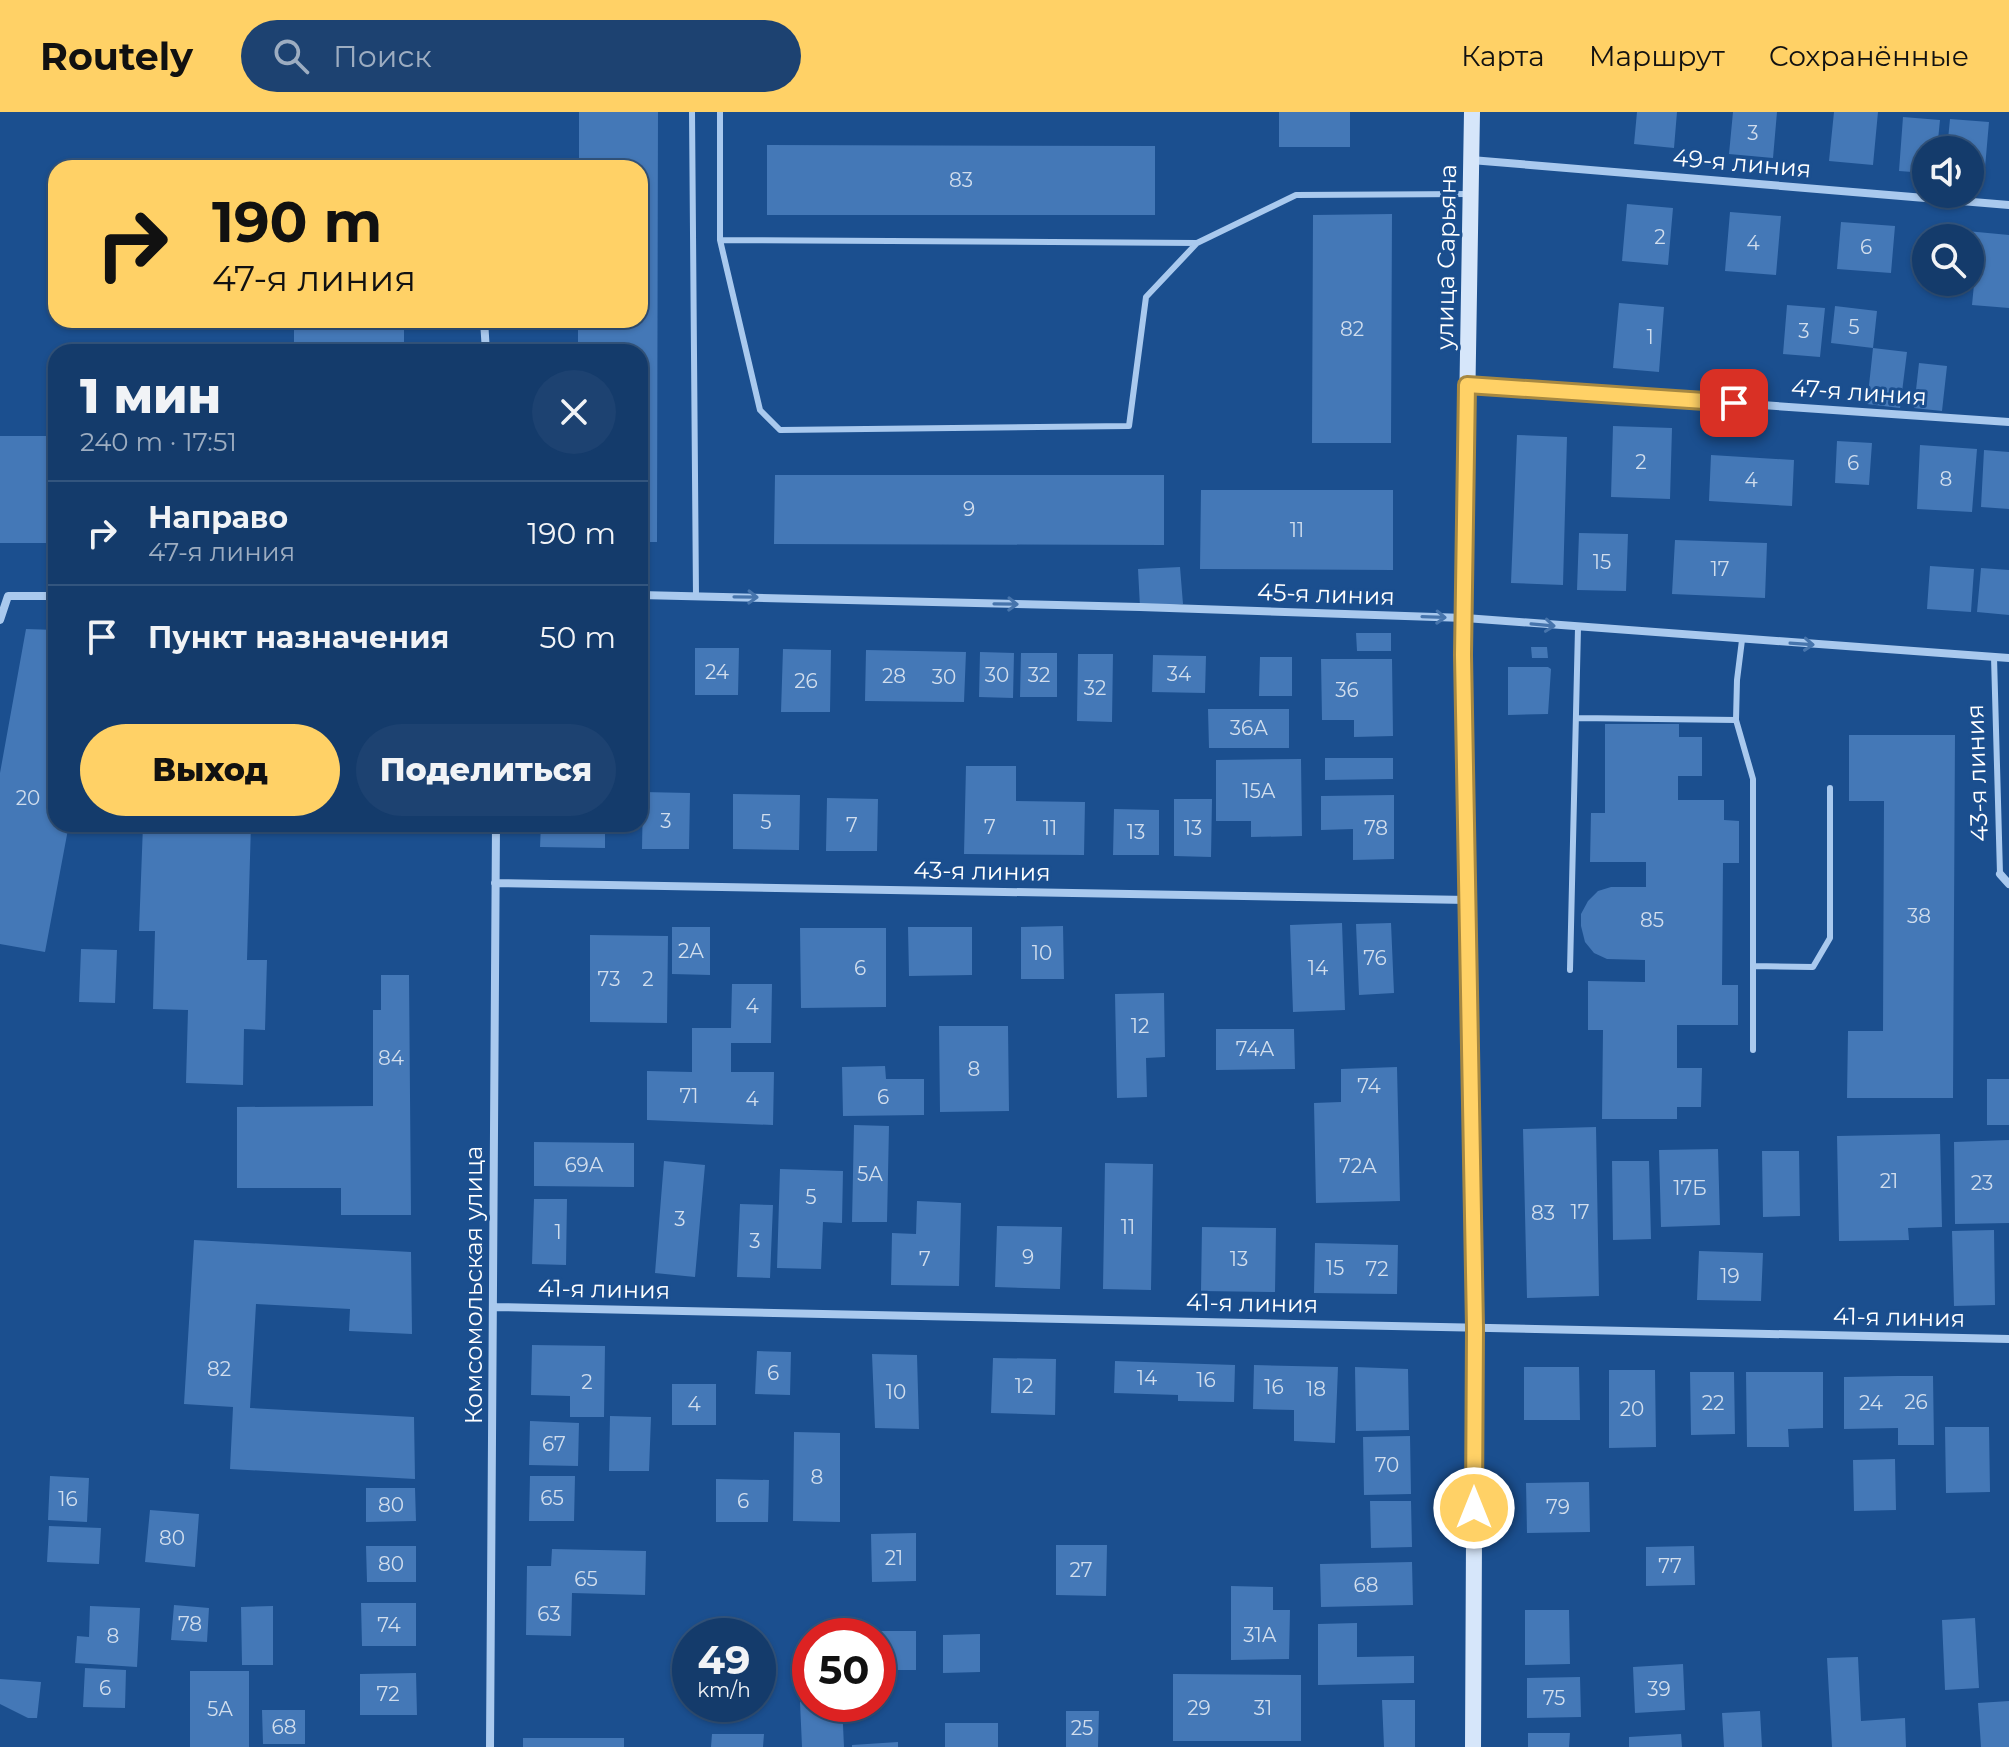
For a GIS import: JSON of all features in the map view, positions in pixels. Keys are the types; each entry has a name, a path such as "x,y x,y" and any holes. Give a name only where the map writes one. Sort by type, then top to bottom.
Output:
{"main road":[{"name":"улица Сарьяна","path":"1472,112 1463,655 1475,1328 1473,1747"}],"street":[{"name":"49-я линия","path":"1471,160 2009,205"},
{"name":"47-я линия","path":"1467,385 2009,422"},
{"name":"45-я линия","path":"648,595 1465,618 2009,658"},
{"path":"0,620 8,596 48,596"},
{"name":"Комсомольская улица","path":"490,1747 496,832"},
{"name":"43-я линия","path":"2000,874 2009,884"},
{"name":"43-я линия","path":"495,883 1468,900"},
{"name":"41-я линия","path":"493,1307 2009,1339"}],"lane":[{"path":"692,112 696,596"},
{"path":"720,112 720,240 760,410 780,430 1129,426 1146,297 1197,243 1296,195 1470,194"},
{"path":"720,240 1197,243"},
{"path":"1570,970 1578,628"},
{"path":"1742,640 1736,720 1753,779 1753,1050"},
{"name":"43-я линия","path":"1994,657 2000,874"},
{"path":"1577,718 1736,720"},
{"path":"1753,966 1813,967 1830,938 1830,788"}],"building":[{"path":"579,112 658,112 657,542 648,542 648,344 578,344 578,328 648,328 648,160 579,160"},
{"path":"1279,112 1350,112 1350,147 1279,147"},
{"path":"1637,112 1677,112 1674,148 1634,144"},
{"path":"1733,112 1777,112 1773,158 1729,154"},
{"path":"1834,112 1878,112 1873,165 1829,161"},
{"path":"1903,117 1940,120 1938,136 1912,136 1912,172 1899,171"},
{"path":"1950,119 1989,122 1984,179 1984,136 1948,136"},
{"path":"767,145 1155,146 1155,215 767,215"},
{"path":"1627,204 1673,208 1668,265 1622,261"},
{"path":"1730,212 1781,216 1776,275 1725,271"},
{"path":"1392,214 1391,443 1312,443 1313,215"},
{"path":"1841,222 1895,226 1891,273 1837,269"},
{"path":"1984,233 2009,235 2009,308 1972,305 1973,296 1984,296"},
{"path":"1619,303 1664,307 1659,372 1613,368"},
{"path":"1787,305 1825,308 1820,357 1783,354"},
{"path":"1835,306 1877,311 1873,348 1831,343"},
{"path":"294,328 404,328 404,344 294,344"},
{"path":"1873,348 1907,352 1900,408 1867,404"},
{"path":"1919,363 1947,366 1942,411 1914,408"},
{"path":"1613,426 1672,428 1670,499 1611,497"},
{"path":"1517,435 1567,437 1563,585 1511,583"},
{"path":"0,436 48,436 48,543 0,543"},
{"path":"1837,441 1872,443 1869,485 1835,483"},
{"path":"1920,445 1977,449 1972,512 1917,509"},
{"path":"1984,450 2009,452 2009,509 1981,507"},
{"path":"1711,455 1794,460 1792,506 1709,501"},
{"path":"775,475 1164,475 1164,545 774,544"},
{"path":"1201,490 1393,490 1393,570 1200,569"},
{"path":"1579,533 1628,534 1626,591 1577,590"},
{"path":"1675,540 1767,543 1765,598 1672,594"},
{"path":"1930,566 1974,569 1971,612 1927,609"},
{"path":"1180,567 1183,604 1140,607 1138,569"},
{"path":"1981,568 2009,570 2009,615 1977,612"},
{"path":"26,629 48,630 48,832 68,832 45,952 0,944 0,773"},
{"path":"1356,633 1391,633 1391,651 1357,651"},
{"path":"1531,647 1547,647 1548,658 1532,658"},
{"path":"695,648 739,648 738,695 695,695"},
{"path":"783,649 831,650 830,712 781,712"},
{"path":"866,650 966,652 964,702 865,701"},
{"path":"980,652 1014,653 1013,698 979,697"},
{"path":"1021,653 1057,653 1057,697 1020,697"},
{"path":"1078,654 1113,654 1112,722 1077,721"},
{"path":"1153,655 1206,656 1205,693 1152,692"},
{"path":"1260,657 1292,657 1292,696 1259,696"},
{"path":"1321,659 1392,659 1393,736 1354,737 1354,720 1322,720"},
{"path":"1508,667 1551,669 1548,714 1508,715"},
{"path":"1208,709 1289,709 1289,748 1209,748"},
{"path":"1605,724 1679,724 1679,737 1702,737 1702,776 1678,776 1678,800 1724,800 1724,820 1739,821 1739,863 1723,863 1722,985 1738,985 1738,1025 1677,1025 1677,1068 1702,1068 1701,1107 1677,1107 1677,1119 1602,1119 1603,1030 1588,1030 1588,981 1645,982 1645,960 1607,959 1594,953 1585,942 1581,914 1598,891 1611,887 1646,887 1646,862 1590,862 1591,813 1605,813"},
{"path":"1849,735 1955,735 1953,1098 1847,1098 1848,1031 1883,1031 1884,801 1849,801"},
{"path":"1325,758 1393,758 1393,779 1325,780"},
{"path":"1301,759 1302,836 1251,837 1251,821 1216,821 1216,760"},
{"path":"966,766 1016,766 1016,801 1085,802 1084,855 964,854"},
{"path":"648,792 690,793 689,849 642,849 642,832 648,832"},
{"path":"733,794 800,795 799,850 733,849"},
{"path":"1394,795 1394,859 1353,860 1353,829 1321,830 1321,796"},
{"path":"827,798 878,799 877,851 826,851"},
{"path":"1174,799 1212,799 1211,857 1174,856"},
{"path":"1114,809 1159,810 1159,855 1113,855"},
{"path":"143,832 251,832 247,960 267,960 265,1030 244,1029 243,1085 186,1083 188,1010 153,1009 155,931 139,931"},
{"path":"541,832 605,832 605,848 540,847"},
{"path":"1342,923 1345,1010 1293,1012 1290,925"},
{"path":"1391,923 1394,993 1359,995 1356,924"},
{"path":"1063,926 1064,979 1021,979 1021,927"},
{"path":"672,927 710,927 710,975 672,974"},
{"path":"908,927 972,927 972,975 909,976"},
{"path":"800,928 886,928 886,1007 801,1008"},
{"path":"590,935 668,936 667,1023 590,1022"},
{"path":"81,949 117,950 115,1003 79,1002"},
{"path":"381,975 409,975 411,1215 341,1215 341,1188 237,1188 237,1107 373,1106 373,1010 381,1010"},
{"path":"732,984 772,984 771,1043 731,1043 731,1072 774,1072 773,1125 647,1120 647,1071 692,1072 692,1028 731,1028"},
{"path":"1164,993 1165,1057 1146,1058 1147,1097 1117,1098 1115,994"},
{"path":"939,1026 1008,1026 1009,1111 940,1112"},
{"path":"1216,1029 1294,1029 1295,1069 1216,1070"},
{"path":"885,1066 886,1079 924,1079 924,1115 843,1116 842,1067"},
{"path":"1397,1067 1400,1201 1316,1203 1314,1103 1341,1102 1341,1069"},
{"path":"1987,1079 2009,1079 2009,1125 1987,1125"},
{"path":"854,1125 889,1126 887,1222 852,1222"},
{"path":"1596,1127 1599,1296 1527,1298 1523,1129"},
{"path":"1940,1134 1942,1227 1908,1228 1909,1240 1839,1241 1837,1136"},
{"path":"2009,1140 2009,1223 1955,1224 1954,1142"},
{"path":"534,1142 634,1143 634,1187 534,1186"},
{"path":"1718,1149 1720,1225 1661,1227 1659,1150"},
{"path":"1762,1151 1799,1151 1800,1216 1763,1217"},
{"path":"664,1161 705,1165 695,1277 655,1273"},
{"path":"1612,1161 1649,1161 1651,1239 1613,1240"},
{"path":"1105,1163 1153,1164 1151,1290 1103,1289"},
{"path":"780,1169 843,1171 842,1223 823,1222 821,1269 777,1268"},
{"path":"534,1199 567,1199 566,1265 532,1264"},
{"path":"917,1201 961,1203 959,1286 891,1285 892,1233 916,1234"},
{"path":"740,1204 773,1205 770,1278 737,1277"},
{"path":"997,1226 1062,1227 1060,1289 995,1287"},
{"path":"1202,1227 1276,1228 1275,1292 1201,1291"},
{"path":"1994,1230 1995,1305 1954,1306 1952,1231"},
{"path":"194,1240 411,1252 412,1334 349,1331 350,1309 256,1304 250,1408 414,1417 415,1479 230,1469 233,1407 184,1404"},
{"path":"1315,1243 1398,1245 1397,1294 1314,1293"},
{"path":"1699,1251 1763,1253 1761,1301 1697,1300"},
{"path":"532,1345 605,1346 604,1417 570,1417 570,1396 531,1395"},
{"path":"757,1351 791,1352 790,1395 755,1394"},
{"path":"872,1354 917,1355 919,1429 875,1428"},
{"path":"993,1358 1056,1359 1055,1415 991,1413"},
{"path":"1115,1361 1235,1365 1234,1402 1178,1401 1178,1395 1114,1393"},
{"path":"1254,1365 1338,1367 1335,1443 1294,1441 1294,1410 1253,1409"},
{"path":"1355,1367 1408,1369 1409,1430 1356,1431"},
{"path":"1524,1367 1579,1367 1580,1420 1524,1420"},
{"path":"1609,1370 1655,1370 1656,1447 1609,1448"},
{"path":"1690,1372 1734,1372 1735,1434 1691,1435"},
{"path":"1746,1372 1823,1372 1823,1428 1788,1429 1789,1447 1747,1447"},
{"path":"1933,1376 1934,1445 1898,1445 1898,1428 1844,1429 1844,1377"},
{"path":"672,1384 716,1384 716,1425 672,1425"},
{"path":"610,1416 651,1417 649,1471 609,1471"},
{"path":"530,1421 579,1423 578,1466 529,1465"},
{"path":"1945,1427 1989,1427 1990,1492 1946,1493"},
{"path":"794,1432 840,1433 840,1522 793,1521"},
{"path":"1410,1436 1411,1494 1364,1495 1363,1437"},
{"path":"1895,1459 1896,1510 1854,1511 1853,1460"},
{"path":"50,1476 89,1478 87,1522 48,1520"},
{"path":"530,1476 575,1476 574,1521 529,1521"},
{"path":"716,1479 769,1480 768,1522 716,1522"},
{"path":"1589,1482 1590,1532 1527,1533 1526,1483"},
{"path":"366,1488 415,1488 416,1521 366,1522"},
{"path":"1370,1501 1411,1501 1412,1547 1371,1548"},
{"path":"150,1510 199,1514 195,1567 145,1562"},
{"path":"49,1526 101,1528 99,1564 47,1562"},
{"path":"916,1533 916,1581 872,1582 871,1534"},
{"path":"1056,1545 1107,1545 1106,1596 1056,1595"},
{"path":"366,1546 416,1546 416,1582 367,1582"},
{"path":"1694,1546 1695,1585 1646,1586 1646,1547"},
{"path":"552,1549 646,1551 645,1595 572,1593 571,1636 526,1635 527,1566 551,1566"},
{"path":"1412,1562 1413,1605 1321,1607 1320,1564"},
{"path":"1231,1586 1273,1587 1273,1610 1290,1610 1289,1659 1231,1660"},
{"path":"361,1603 416,1603 416,1646 362,1646"},
{"path":"174,1605 209,1608 207,1642 171,1640"},
{"path":"90,1606 140,1608 137,1667 75,1663 77,1636 89,1637"},
{"path":"273,1606 273,1665 242,1665 241,1607"},
{"path":"1525,1610 1569,1610 1570,1664 1525,1665"},
{"path":"1975,1618 1979,1688 1945,1690 1942,1620"},
{"path":"1357,1623 1357,1657 1414,1656 1414,1683 1318,1685 1318,1624"},
{"path":"896,1631 916,1631 916,1670 896,1670"},
{"path":"980,1634 980,1672 943,1673 943,1635"},
{"path":"1858,1657 1861,1721 1905,1718 1906,1747 1832,1747 1827,1658"},
{"path":"1683,1664 1685,1710 1635,1713 1633,1667"},
{"path":"85,1668 126,1670 125,1708 83,1707"},
{"path":"190,1671 249,1671 249,1747 190,1747"},
{"path":"416,1673 417,1715 360,1715 360,1674"},
{"path":"1173,1674 1301,1675 1301,1741 1173,1741"},
{"path":"1580,1677 1581,1717 1527,1718 1527,1678"},
{"path":"0,1679 41,1682 37,1718 28,1718 0,1704"},
{"path":"1382,1700 1415,1700 1415,1747 1384,1747"},
{"path":"2009,1701 2009,1747 1981,1747 1978,1703"},
{"path":"262,1710 305,1710 305,1744 263,1744"},
{"path":"1066,1711 1099,1711 1098,1747 1066,1747"},
{"path":"1760,1711 1762,1747 1724,1747 1722,1713"},
{"path":"801,1722 843,1722 844,1747 802,1747"},
{"path":"945,1723 998,1723 998,1747 945,1747"},
{"path":"1528,1733 1570,1733 1569,1747 1528,1747"},
{"path":"712,1734 764,1734 763,1747 711,1747"},
{"path":"1681,1734 1682,1747 1629,1747 1629,1737"},
{"path":"523,1738 624,1738 624,1747 523,1747"},
{"path":"898,1742 898,1747 852,1747 852,1745"}],"route":[{"path":"1474,1508 1475,1328 1463,655 1467,385 1734,403"}]}
